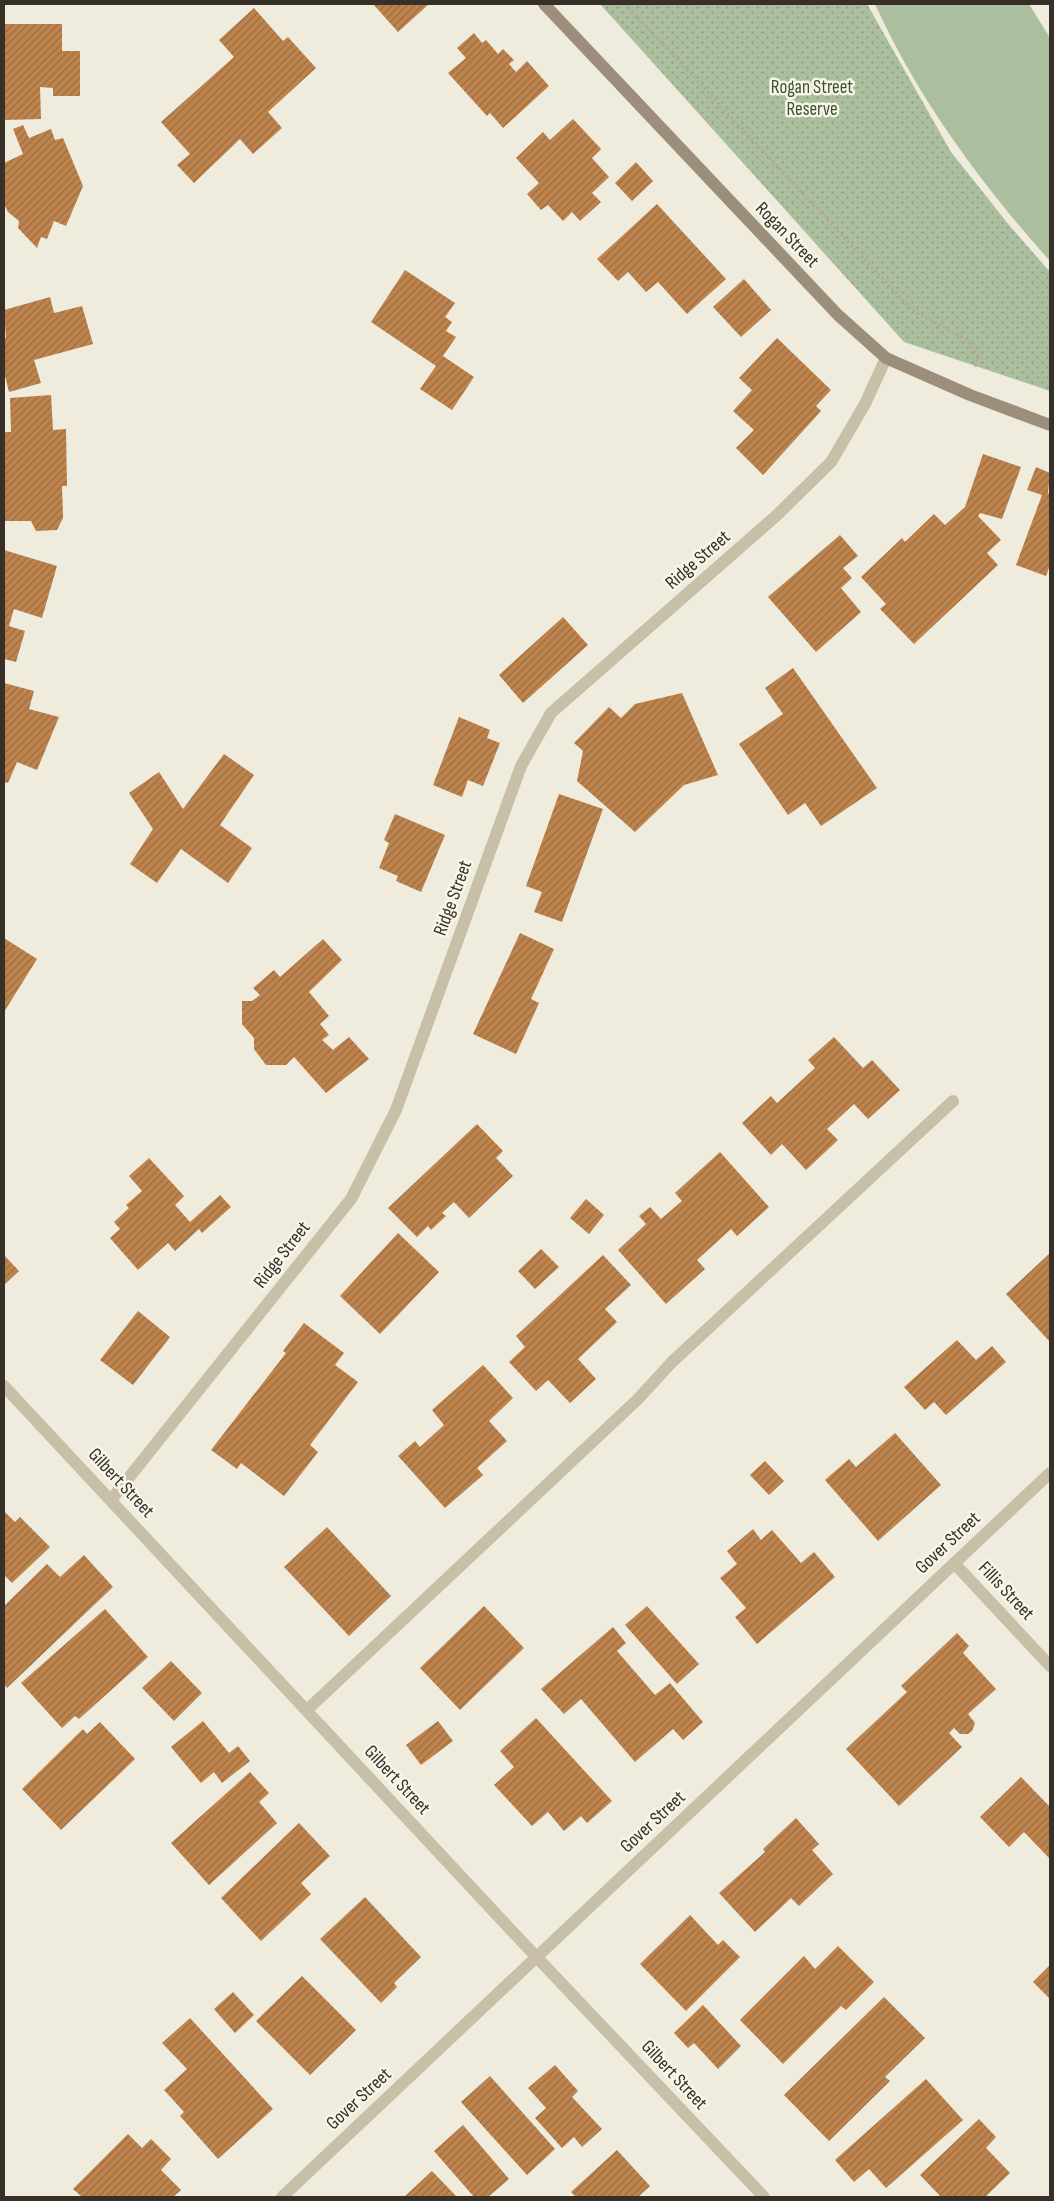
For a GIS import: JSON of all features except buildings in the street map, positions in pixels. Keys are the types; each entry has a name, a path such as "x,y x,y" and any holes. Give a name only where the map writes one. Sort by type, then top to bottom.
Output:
{"street":[{"name":"Rogan Street","path":"544,4 838,315 886,358 970,395 1050,425"},
{"name":"Ridge Street","path":"111,1500 351,1199 396,1110 521,766 551,713 776,516 831,462 865,404 886,358"},
{"path":"307,1710 638,1398 672,1362 953,1101"},
{"name":"Gilbert Street","path":"4,1386 537,1958 764,2197"},
{"name":"Gover Street","path":"282,2197 1050,1473"},
{"name":"Fillis Street","path":"954,1563 1050,1666"}],"path":[{"path":"625,4 912,310 966,340 978,356 970,395"}],"green space":[{"name":"Rogan Street Reserve","path":"600,4 867,4 951,152 1009,225 1050,272 1050,391 904,342"},
{"path":"875,4 1029,4 1050,38 1050,261 1024,232 976,171 931,107 892,39"}]}
